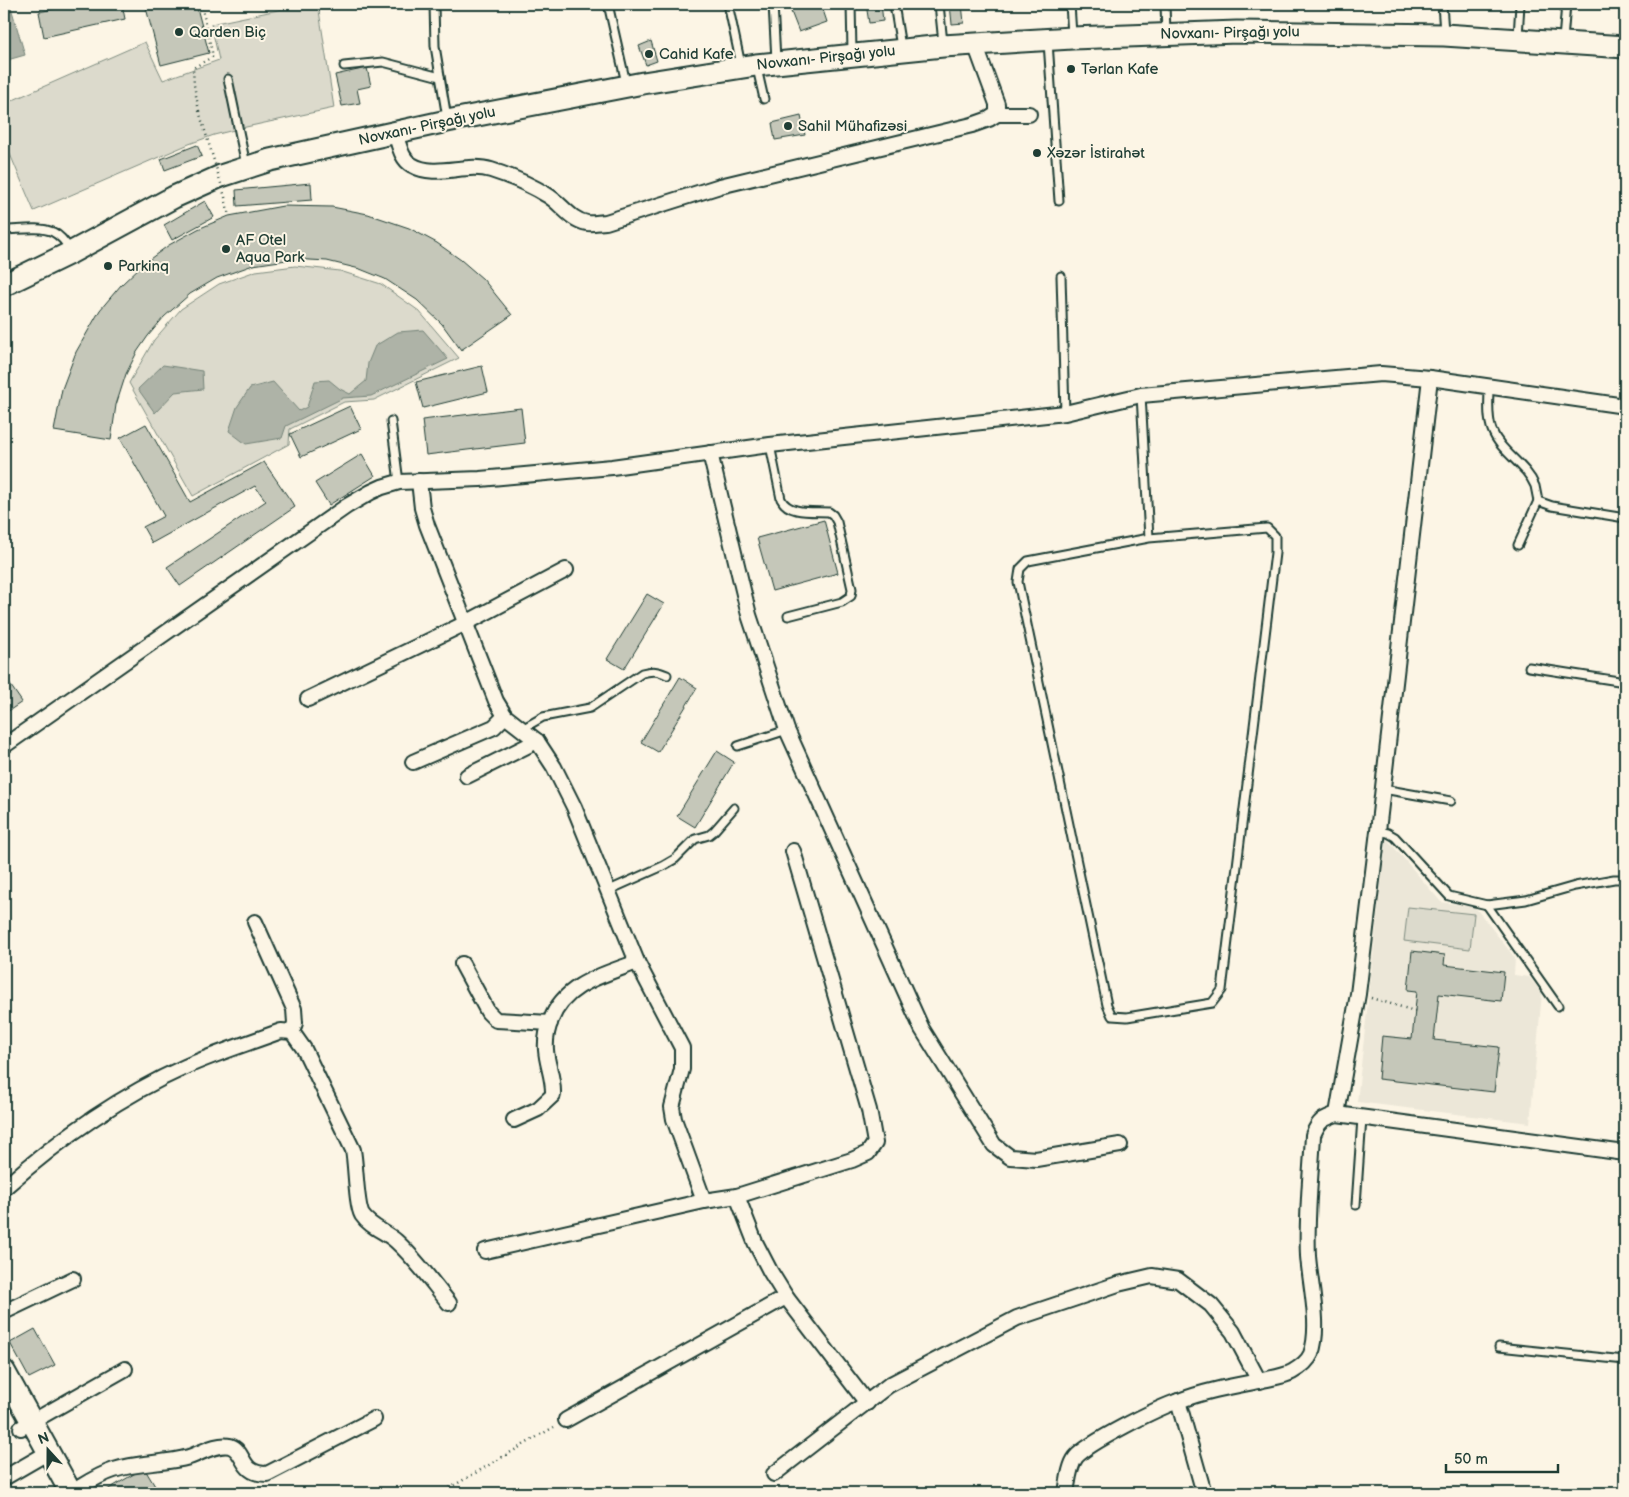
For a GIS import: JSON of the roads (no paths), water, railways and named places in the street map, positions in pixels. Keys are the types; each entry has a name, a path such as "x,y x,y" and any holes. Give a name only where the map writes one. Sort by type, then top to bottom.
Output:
{"main road":[{"name":"Novxanı- Pirşağı yolu","path":"4,285 72,252 174,196 246,167 447,121 626,86 758,65 943,46 1048,39 1256,32 1444,35 1625,46"},
{"path":"4,1371 26,1425 67,1493"},
{"path":"4,1398 26,1425"}],"street":[{"path":"975,44 997,104 997,114"},
{"path":"395,133 403,158 410,165 425,171 467,168 488,169 530,185 549,196 573,217 587,223 606,222 720,186 972,125 997,114 1029,114"},
{"path":"4,746 347,506 371,492 400,482 480,479 582,470 770,445 1065,413 1141,395 1381,374 1430,378 1625,406"},
{"path":"1337,1114 1358,994 1430,378"},
{"path":"710,453 749,615 787,730 922,1030 994,1145 1010,1157 1036,1159 1120,1145"},
{"path":"419,481 422,508 427,525 496,701 505,716 536,742 554,767 574,808 637,962 682,1048 682,1069 672,1107 704,1202"},
{"path":"308,699 466,623 566,570"},
{"path":"413,762 494,727 505,716"},
{"path":"467,776 536,742"},
{"path":"485,1251 737,1196 852,1160 868,1153 875,1143 869,1110 793,851"},
{"path":"255,922 294,1009 295,1023 292,1032"},
{"path":"514,1120 538,1109 553,1095 553,1083 546,1050 546,1033 555,1010 569,992 637,962"},
{"path":"462,964 488,1012 496,1020 550,1023"},
{"path":"4,1188 28,1166 98,1114 137,1092 185,1067 281,1031 292,1032 304,1049 353,1150 358,1198 362,1214 370,1224 395,1240 414,1260 448,1303"},
{"path":"1066,1493 1070,1470 1076,1458 1087,1448 1157,1410 1178,1401 1293,1372 1306,1362 1311,1354 1314,1335 1314,1309 1308,1257 1307,1225 1313,1135 1319,1123 1326,1118 1337,1114 1625,1153"},
{"path":"737,1196 755,1242 770,1272 786,1297 867,1403"},
{"path":"774,1474 889,1385 1017,1318 1118,1284 1152,1276 1178,1280 1211,1305 1233,1332 1259,1381"},
{"path":"4,1312 73,1279"},
{"path":"566,1420 786,1297"},
{"path":"26,1425 126,1369"},
{"path":"1178,1401 1204,1493"},
{"path":"67,1493 113,1470 189,1457 217,1447 229,1446 235,1449 250,1470 258,1474 267,1474 374,1419"},
{"path":"4,1478 43,1455"}],"lane":[{"path":"434,4 435,46 447,121"},
{"path":"608,4 626,86"},
{"path":"728,4 758,65 764,99"},
{"path":"758,65 773,4"},
{"path":"851,4 852,55"},
{"path":"894,4 901,50"},
{"path":"939,4 943,46"},
{"path":"1070,4 1072,38"},
{"path":"1165,4 1166,34"},
{"path":"1442,4 1444,35"},
{"path":"1518,40 1520,4"},
{"path":"1563,43 1566,4"},
{"path":"1048,39 1059,201"},
{"path":"344,66 384,62 440,77"},
{"path":"228,78 246,167"},
{"path":"4,230 41,230 53,232 62,238 72,252"},
{"path":"1061,276 1065,413"},
{"path":"1489,387 1491,428 1496,439 1524,469 1534,485 1538,501 1518,546"},
{"path":"1141,395 1149,538"},
{"path":"391,421 400,482"},
{"path":"770,445 784,506 791,509 829,512 833,515 852,590 851,596 842,602 788,616"},
{"path":"1538,501 1552,506 1625,518"},
{"path":"1268,528 1274,536 1275,553 1222,990 1212,1003 1127,1017 1112,1016 1106,1005 1018,582 1020,569 1028,561 1149,538 1268,528"},
{"path":"1528,667 1625,682"},
{"path":"521,729 542,717 590,708 642,673 650,670 667,675"},
{"path":"738,746 787,730"},
{"path":"1383,789 1451,801"},
{"path":"607,891 663,866 675,858 695,839 709,835 714,831 734,808"},
{"path":"1378,831 1395,837 1449,896 1487,905 1526,900 1575,886 1625,878"},
{"path":"1487,905 1558,1006"},
{"path":"1356,1206 1362,1118"},
{"path":"1499,1347 1625,1360"}],"place":[{"name":"Qarden Biç","path":"179,32"},
{"name":"Cahid Kafe","path":"649,54"},
{"name":"Tərlan Kafe","path":"1071,69"},
{"name":"Sahil Mühafizəsi","path":"788,126"},
{"name":"Xəzər İstirahət","path":"1037,153"},
{"name":"AF Otel Aqua Park","path":"226,249"},
{"name":"Parkinq","path":"108,266"}]}
